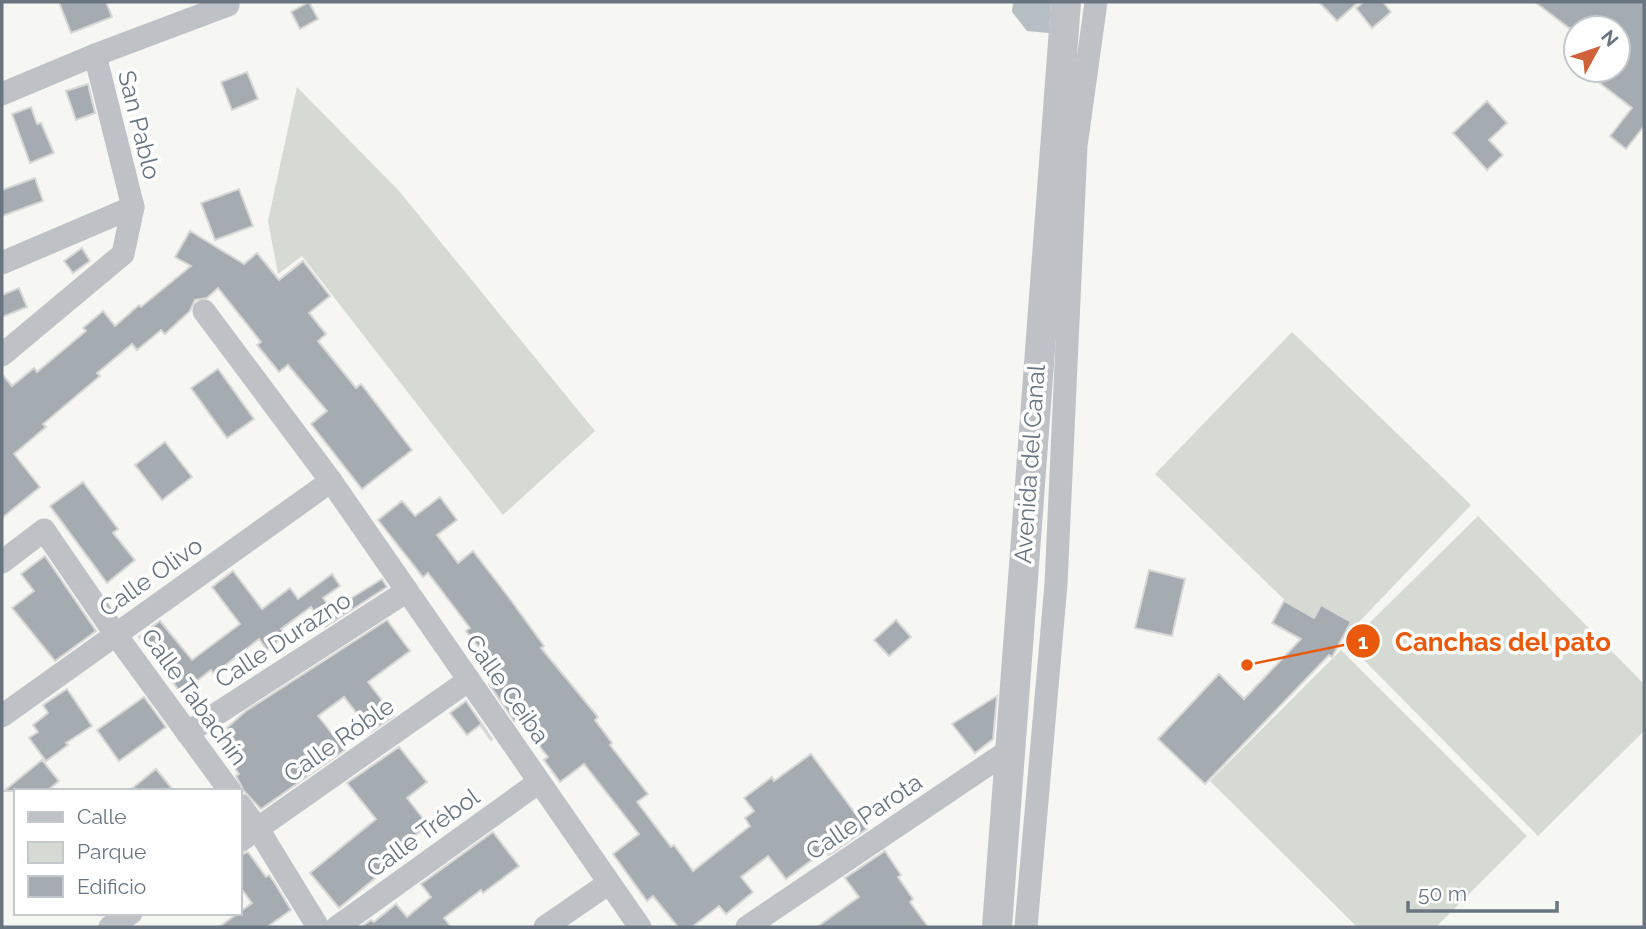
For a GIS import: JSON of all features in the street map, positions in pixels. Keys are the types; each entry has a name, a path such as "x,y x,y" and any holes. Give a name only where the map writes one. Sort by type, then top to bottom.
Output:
{"street":[{"name":"Avenida del Canal","path":"997,927 1066,2"},
{"path":"1026,927 1056,584 1076,146 1096,2"},
{"path":"2,94 95,55 228,5"},
{"name":"San Pablo","path":"95,55 133,207"},
{"path":"2,262 133,207"},
{"path":"2,355 123,254 133,207"},
{"name":"Calle Ceiba","path":"204,311 331,481 640,927"},
{"name":"Calle Olivo","path":"2,716 331,481"},
{"name":"Calle Tabachín","path":"2,562 44,530 228,789"},
{"name":"Calle Durazno","path":"187,733 407,590"},
{"name":"Calle Róble","path":"249,835 469,681"},
{"name":"Calle Parota","path":"747,927 1011,749"},
{"name":"Calle Trébol","path":"337,927 540,782"},
{"name":"Calle Tabachín","path":"242,812 249,835 318,927"},
{"path":"545,927 609,883"},
{"path":"110,927 128,915"}],"green space":[{"path":"297,87 399,191 595,431 503,515 302,256 278,274 268,221"},
{"path":"1292,332 1471,505 1334,648 1155,474"},
{"path":"1478,516 1644,684 1644,731 1538,836 1348,644"},
{"path":"1341,650 1527,836 1436,927 1357,927 1210,781"}],"shaded area":[{"path":"1013,2 1051,2 1049,33 1027,31 1012,12"}],"building":[{"path":"59,2 106,2 112,17 71,33"},
{"path":"309,2 318,19 300,29 291,12"},
{"path":"1319,2 1358,2 1337,21"},
{"path":"1364,2 1383,2 1391,12 1372,28 1356,8"},
{"path":"1535,2 1644,2 1644,126 1626,149 1610,136 1632,108 1601,84 1632,84 1632,14 1562,14 1562,23"},
{"path":"247,72 258,99 232,110 221,82"},
{"path":"88,84 95,113 76,120 66,91"},
{"path":"1487,101 1507,123 1489,140 1503,155 1487,170 1453,133"},
{"path":"31,107 37,124 41,123 54,153 30,163 12,114"},
{"path":"35,178 43,201 2,216 2,190"},
{"path":"239,189 253,226 215,240 201,203"},
{"path":"190,231 244,264 257,253 279,280 303,261 330,296 309,313 326,334 318,341 356,388 361,384 412,450 362,489 311,424 327,411 288,365 279,372 257,345 261,342 218,288 207,298 195,300 190,311 165,334 161,330 137,350 132,344 97,373 100,376 43,424 46,427 14,454 40,487 2,518 2,374 12,386 34,368 37,372 86,331 83,328 103,311 115,326 139,305 141,307 191,266 175,257"},
{"path":"82,248 90,261 73,273 64,261"},
{"path":"19,288 27,307 2,317 2,295"},
{"path":"218,369 254,419 227,438 191,388"},
{"path":"165,442 192,477 162,500 135,465"},
{"path":"83,482 118,529 113,533 135,560 107,583 50,506"},
{"path":"440,497 457,520 437,535 458,563 473,551 507,595 544,646 541,648 598,717 595,720 612,743 610,745 648,794 637,802 693,871 750,826 745,818 754,811 744,798 772,777 774,781 811,754 867,829 829,855 823,852 786,879 768,856 741,877 753,892 726,914 719,906 692,927 678,927 653,896 647,901 613,854 639,834 584,764 560,782 544,760 548,757 518,719 514,721 489,684 494,681 477,658 483,653 466,631 470,628 428,573 423,577 378,520 402,501 415,516"},
{"path":"45,556 96,631 55,661 12,608 34,591 21,574"},
{"path":"1149,570 1185,579 1172,636 1135,628"},
{"path":"233,571 262,609 290,588 298,599 332,574 340,586 323,598 332,610 382,579 387,587 325,627 311,607 281,629 286,635 267,650 259,639 214,674 211,670 181,693 139,637 160,621 192,660 240,624 212,587"},
{"path":"1284,601 1314,618 1321,605 1351,622 1332,657 1329,655 1205,784 1158,739 1219,674 1244,699 1301,639 1272,623"},
{"path":"387,620 410,651 368,682 394,716 371,732 344,697 318,716 345,750 261,809 244,791 236,776 239,774 214,739 246,711"},
{"path":"896,620 911,637 889,656 874,640"},
{"path":"67,689 92,726 66,743 68,745 46,761 29,738 38,732 33,725 48,713 43,705"},
{"path":"997,696 993,739 975,753 952,724"},
{"path":"144,697 166,727 119,761 97,730"},
{"path":"466,701 491,740 480,725 467,735 450,713"},
{"path":"399,747 427,782 407,798 428,825 398,849 403,855 339,908 310,873 376,819 347,783"},
{"path":"42,760 59,781 49,789 4,791"},
{"path":"156,769 172,789 131,789"},
{"path":"493,832 519,866 444,918 451,927 361,927 371,920 374,922 396,904 407,917 431,897 421,884"},
{"path":"885,851 913,899 910,902 928,927 817,927 859,897 845,878"},
{"path":"248,852 266,877 269,875 291,910 267,927 219,927 236,915 242,915 242,910 252,903 242,890 242,854"}],"place":[{"name":"Canchas del pato","path":"1247,665"}]}
